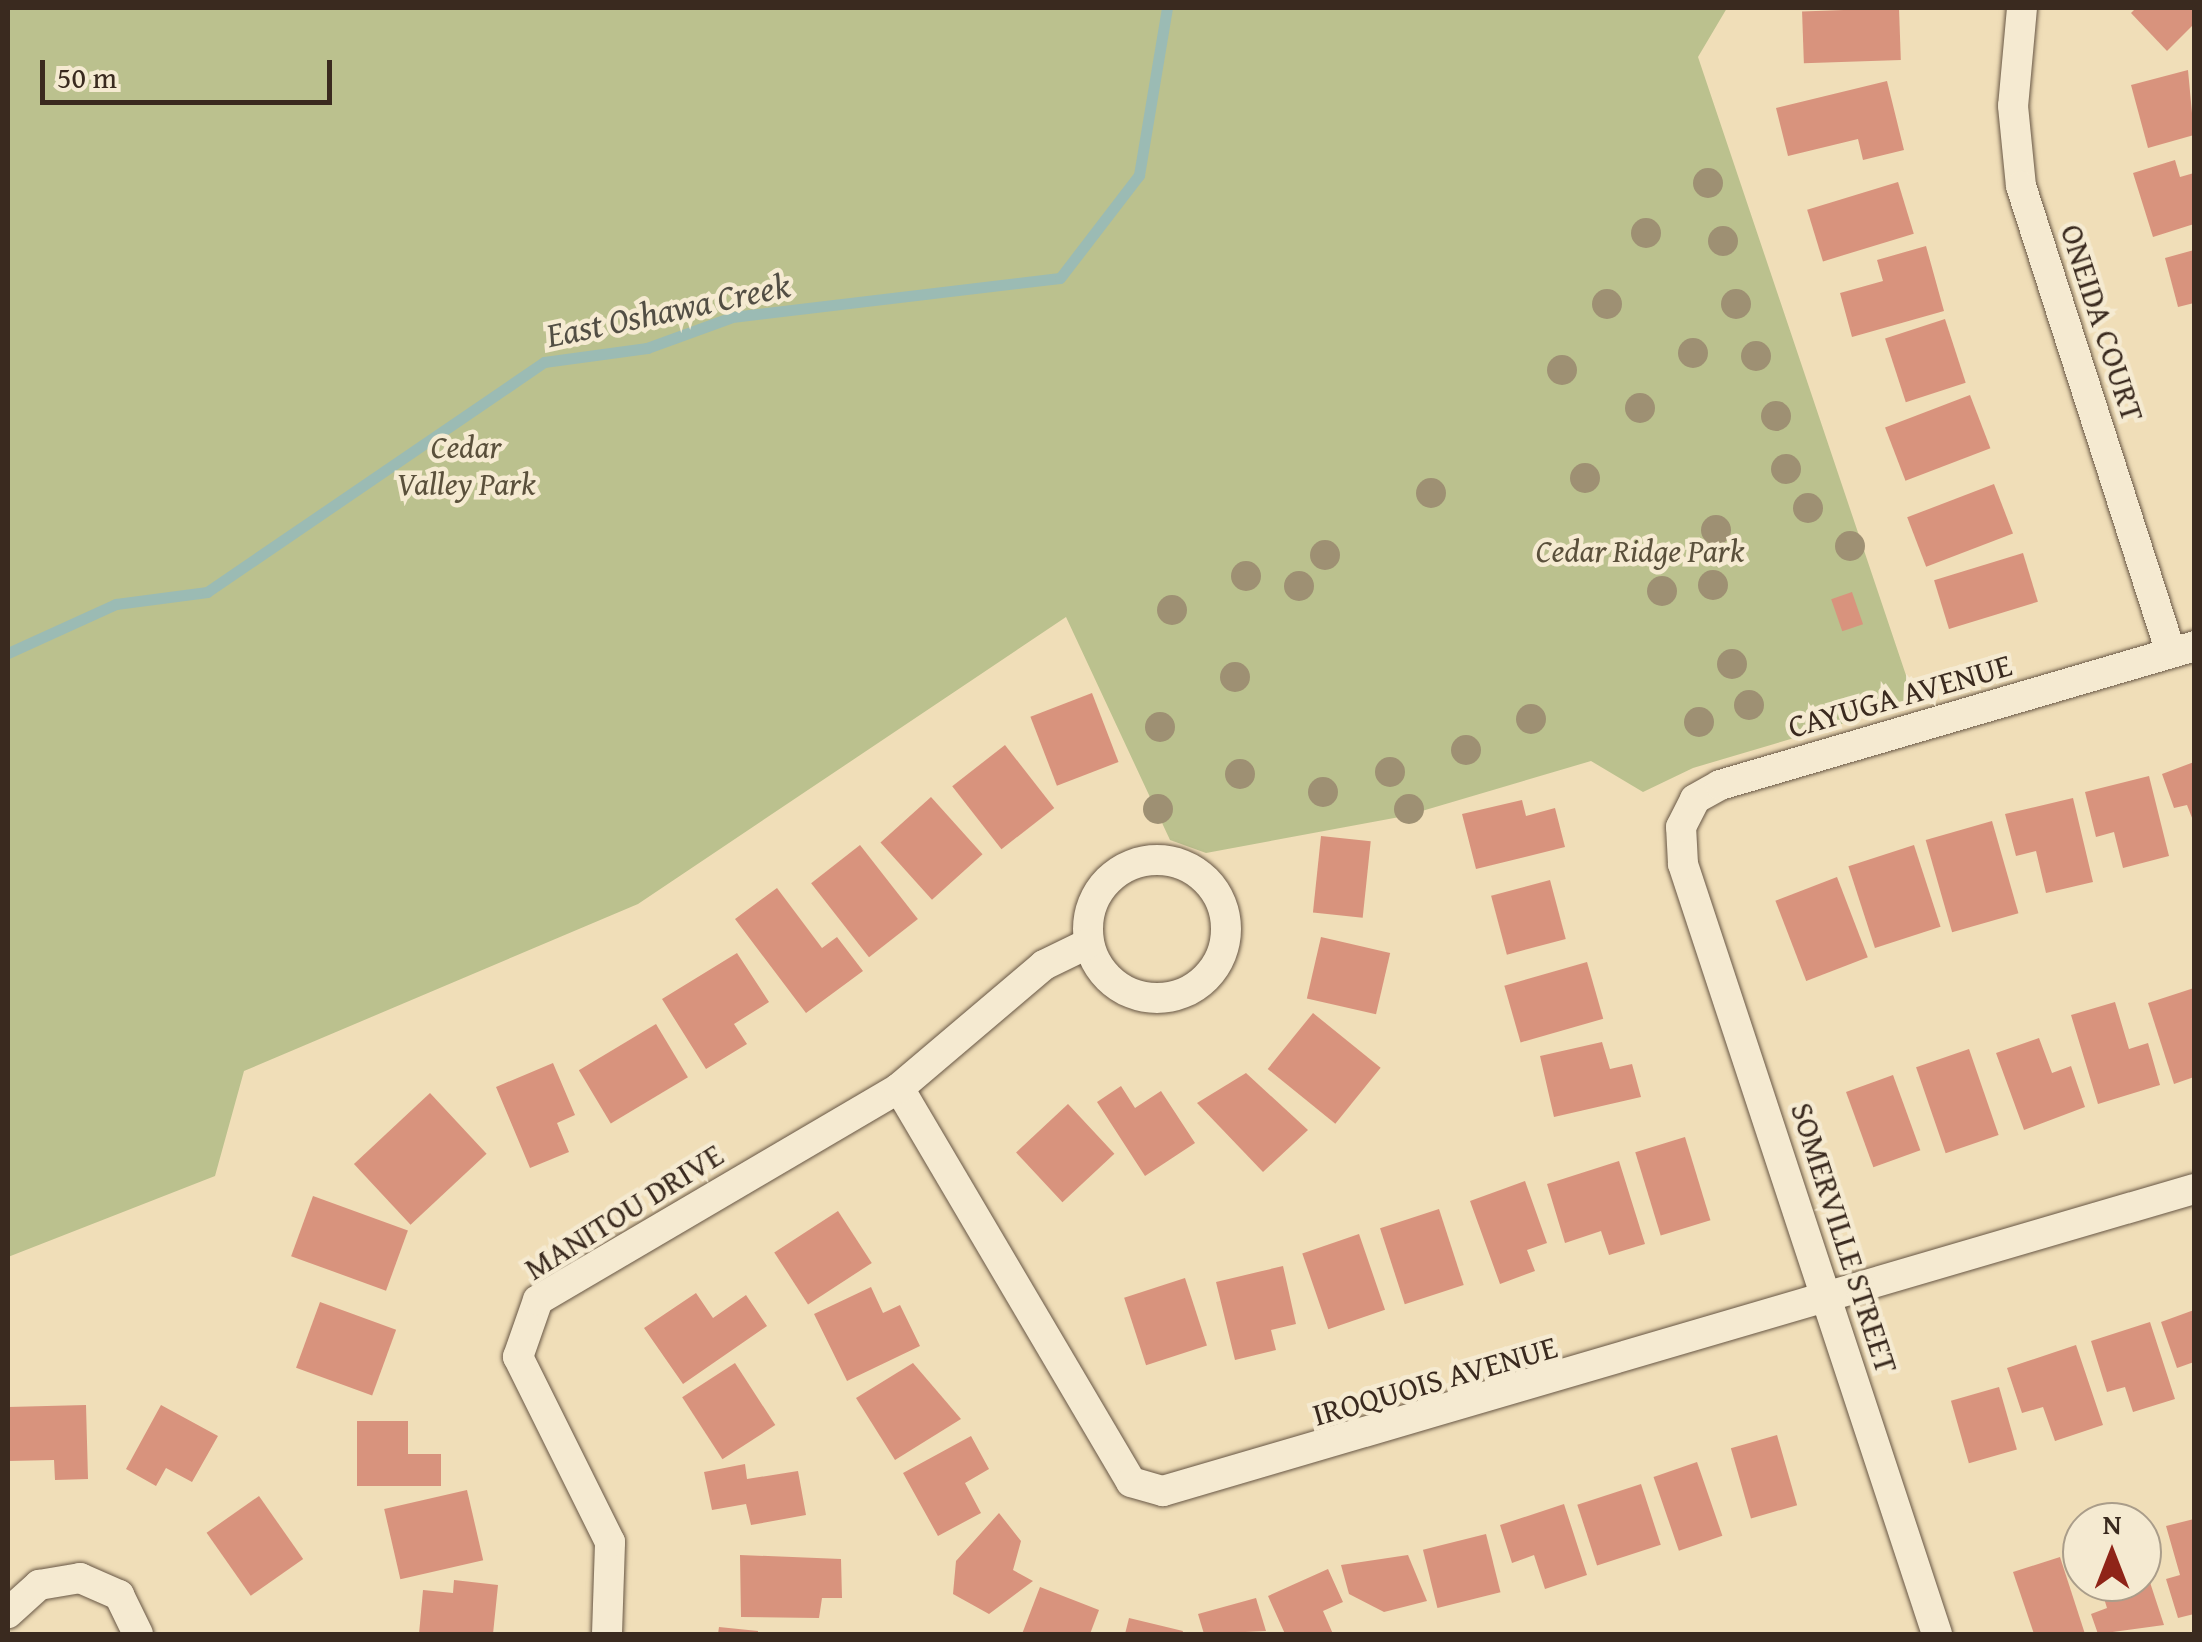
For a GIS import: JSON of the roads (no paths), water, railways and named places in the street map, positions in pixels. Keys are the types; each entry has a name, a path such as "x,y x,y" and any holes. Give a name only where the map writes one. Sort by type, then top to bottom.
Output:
{"street":[{"name":"ONEIDA COURT","path":"2022,8 2013,106 2021,186 2182,650"},
{"name":"CAYUGA AVENUE","path":"1683,864 1686,812 1714,788 2182,650"},
{"path":"1136,863 1181,864 1202,876 1226,924 1216,965 1166,998 1120,987 1087,944 1094,900 1136,863"},
{"name":"SOMERVILLE STREET","path":"1683,864 1937,1634"},
{"name":"MANITOU DRIVE","path":"607,1634 610,1542 518,1357 521,1328 538,1300 899,1088 1044,964 1087,944"},
{"name":"IROQUOIS AVENUE","path":"899,1088 1131,1482 1163,1492 1829,1302 2194,1189"},
{"path":"8,1614 39,1585 80,1578 119,1595 138,1634"}],"waterway":[{"name":"East Oshawa Creek","path":"8,653 116,604 207,592 544,362 647,348 732,317 1060,278 1139,175 1167,8"}],"park label":[{"name":"Cedar Valley Park","path":"466,466"},
{"name":"Cedar Ridge Park","path":"1640,551"}]}
